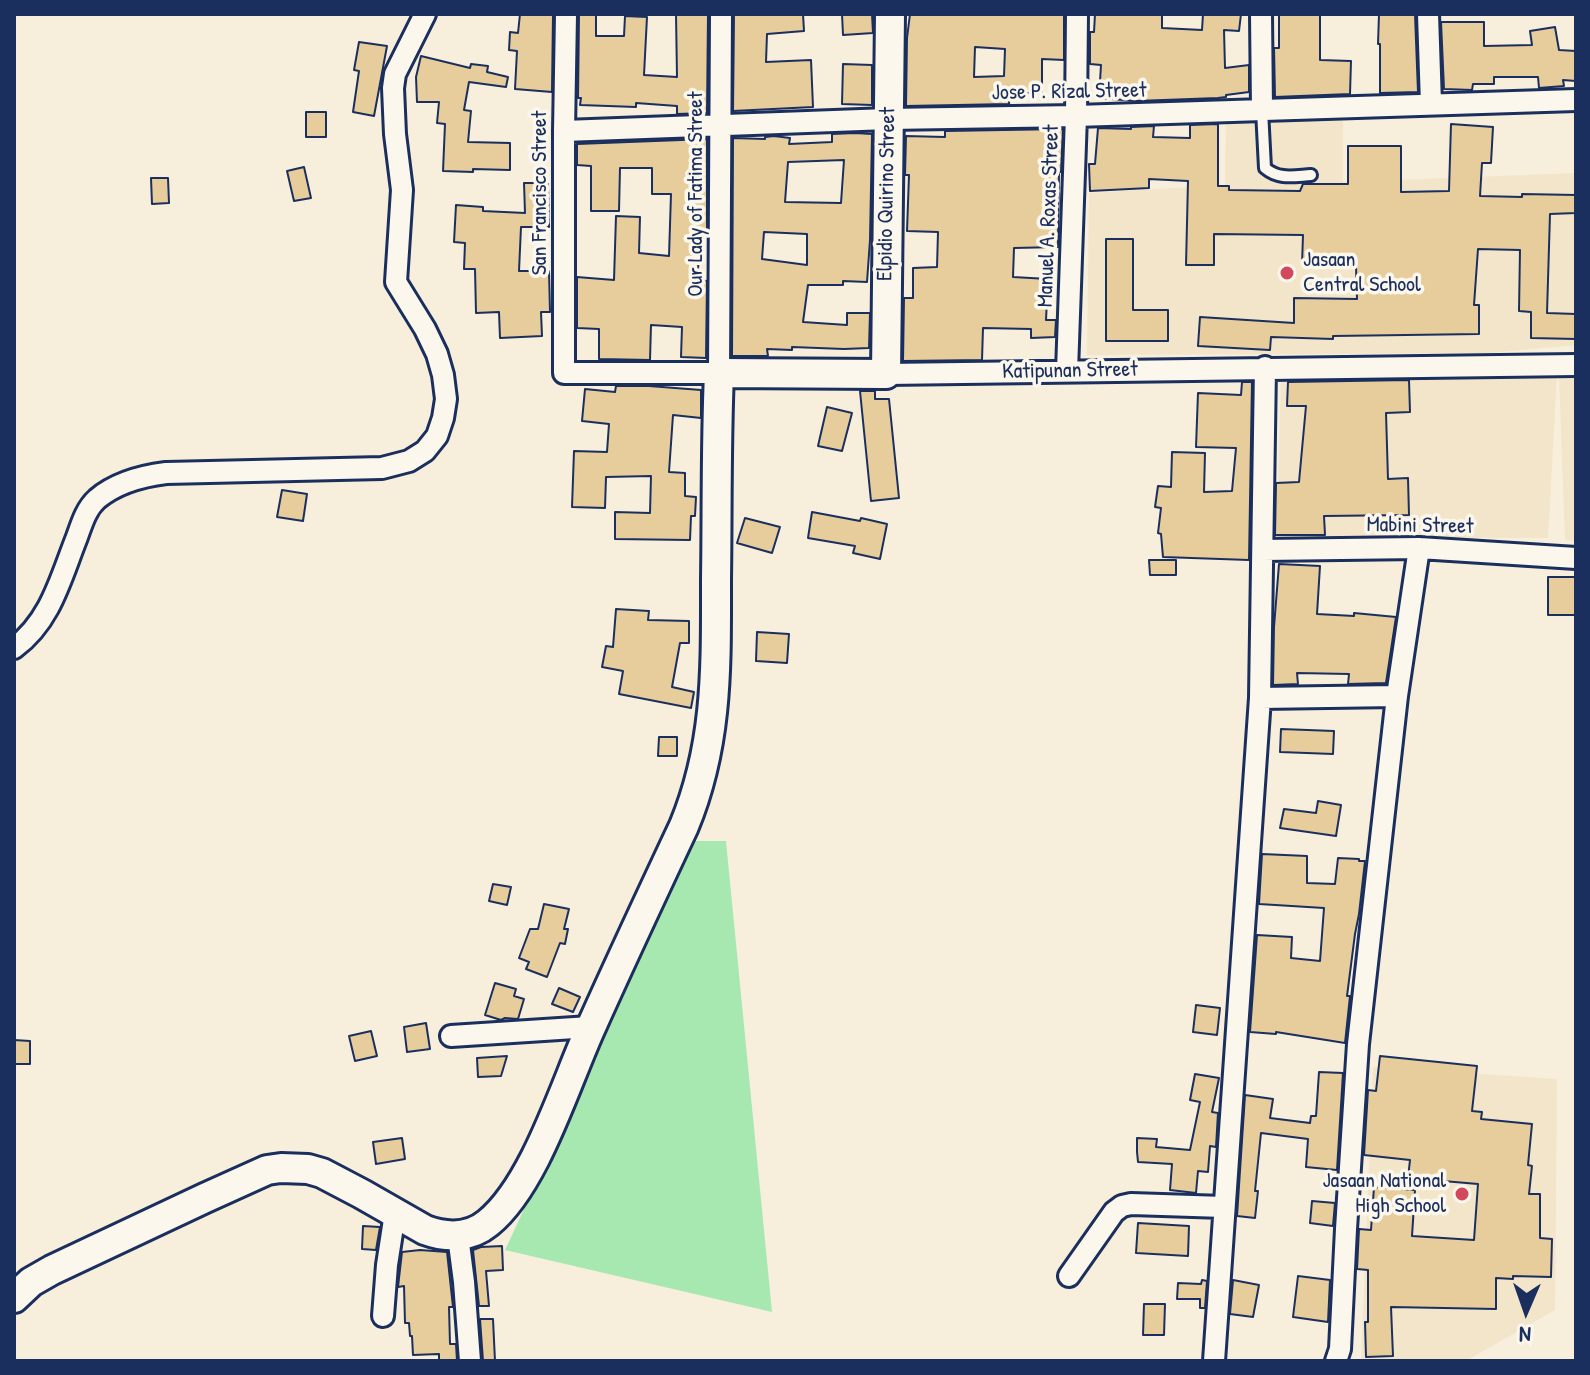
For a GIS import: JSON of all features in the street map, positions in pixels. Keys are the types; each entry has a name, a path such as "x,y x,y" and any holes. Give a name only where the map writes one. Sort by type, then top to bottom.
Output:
{"street":[{"path":"14,648 39,625 52,602 87,511 98,498 114,488 139,477 166,473 382,468 409,461 425,451 437,436 446,399 443,375 425,329 396,282 402,204 393,88 395,74 425,14"},
{"name":"San Francisco Street","path":"564,373 566,14"},
{"name":"Our Lady of Fatima Street","path":"719,373 721,14"},
{"name":"Elpidio Quirino Street","path":"886,374 890,14"},
{"name":"Manuel A. Roxas Street","path":"1067,371 1077,14"},
{"path":"1261,14 1262,110"},
{"path":"1428,14 1431,104"},
{"name":"Jose P. Rizal Street","path":"564,131 1576,100"},
{"name":"Katipunan Street","path":"564,373 886,374 1576,365"},
{"path":"1214,1361 1260,698 1265,367"},
{"path":"14,1298 31,1282 52,1270 267,1170 294,1168 322,1173 436,1234 458,1236 475,1232 509,1201 531,1166 590,1027 684,826 702,774 714,698 719,373"},
{"path":"1336,1361 1340,1349 1358,1044 1397,696 1419,548"},
{"name":"Mabini Street","path":"1263,550 1419,548 1576,558"},
{"path":"1260,698 1397,696"},
{"path":"451,1036 590,1027"},
{"path":"1069,1276 1114,1212 1122,1206 1224,1207"},
{"path":"383,1316 395,1213"},
{"path":"458,1236 470,1361"}],"lane":[{"path":"1262,110 1265,168 1280,177 1311,175"}],"shaded area":[{"name":"Jasaan Central School","path":"1226,119 1343,120 1343,182 1576,173 1576,345 1490,353 1087,355 1089,193 1225,185"},
{"path":"1281,373 1557,376 1548,538 1277,537"},
{"path":"1559,376 1576,376 1576,541 1565,540"},
{"name":"Jasaan National High School","path":"1373,1067 1557,1079 1555,1310 1466,1361 1361,1361"}],"green space":[{"path":"695,841 726,841 772,1312 505,1250"}],"building":[{"path":"520,14 553,14 552,92 515,89 517,51 509,50 510,32 518,33"},
{"path":"579,14 596,14 596,36 624,36 625,16 647,17 644,75 677,77 676,14 708,14 707,113 677,114 677,106 636,103 636,107 580,105"},
{"path":"734,14 803,14 804,31 767,34 766,62 811,60 813,107 733,111"},
{"path":"842,14 872,14 873,33 843,35"},
{"path":"910,14 1064,14 1064,60 1042,59 1042,94 1010,92 1009,104 906,106","holes":["975,47 1005,49 1004,76 974,77"]},
{"path":"1095,14 1162,14 1162,28 1202,30 1203,14 1241,14 1239,31 1224,30 1225,68 1249,65 1249,92 1218,98 1136,101 1099,98 1101,65 1090,64 1090,32 1094,32"},
{"path":"1279,14 1320,14 1320,60 1351,61 1350,94 1275,97 1274,48 1279,48"},
{"path":"1379,14 1415,15 1418,92 1380,93"},
{"path":"1441,22 1484,22 1484,46 1532,45 1530,31 1555,27 1559,50 1576,51 1576,81 1563,80 1564,86 1539,88 1538,77 1494,77 1494,84 1473,84 1472,90 1444,89"},
{"path":"359,42 387,46 374,116 353,112 359,71 354,70"},
{"path":"421,56 470,68 471,64 488,66 487,72 508,77 506,87 469,82 464,110 471,111 468,142 510,143 510,170 443,171 445,124 437,123 439,102 417,102 416,77"},
{"path":"843,64 872,65 872,105 842,104"},
{"path":"306,112 326,112 326,137 306,137"},
{"path":"1218,124 1218,186 1229,186 1229,190 1300,191 1303,184 1348,184 1348,146 1401,146 1401,192 1449,191 1451,124 1493,127 1491,163 1482,163 1480,196 1576,195 1576,213 1550,214 1547,313 1576,314 1576,339 1531,338 1531,312 1519,311 1520,250 1478,249 1474,305 1479,305 1479,334 1333,336 1333,339 1271,337 1270,350 1198,346 1200,317 1294,323 1294,298 1357,299 1356,266 1302,265 1303,235 1214,234 1214,265 1186,265 1188,181 1149,179 1149,188 1090,191 1089,164 1095,164 1098,128 1154,126 1153,137 1190,138 1190,125"},
{"path":"1063,129 1058,247 1014,248 1013,277 1048,279 1046,320 1056,320 1055,337 1031,338 1031,329 983,328 982,360 903,361 904,298 913,298 913,268 937,267 938,232 907,231 909,175 905,175 906,136 945,137 945,131"},
{"path":"832,134 872,134 867,282 808,285 803,322 847,325 847,313 870,313 869,348 792,347 792,350 767,349 768,356 732,356 733,138 765,139 774,136 790,138 789,144 832,142","holes":["844,160 841,203 785,202 788,162","764,232 807,234 807,265 762,259"]},
{"path":"707,139 707,236 701,236 697,280 707,281 706,358 681,357 682,327 651,325 650,360 599,359 599,329 577,328 577,277 614,280 616,216 640,217 639,253 669,256 671,194 652,194 652,168 620,168 619,211 591,211 591,166 577,165 577,144"},
{"path":"304,167 311,198 294,201 287,171"},
{"path":"151,178 168,178 169,203 152,204"},
{"path":"524,183 548,183 549,227 521,227 519,271 549,271 550,312 541,312 542,336 500,338 499,312 476,313 475,269 464,269 465,243 454,242 456,205 483,207 483,211 525,213"},
{"path":"1106,239 1133,239 1133,310 1168,310 1168,341 1106,341"},
{"path":"1409,380 1410,412 1386,413 1388,479 1408,478 1409,515 1324,516 1325,535 1275,535 1276,483 1299,482 1306,406 1287,406 1288,382"},
{"path":"1242,382 1252,382 1249,560 1163,557 1161,534 1158,533 1161,508 1155,507 1158,486 1171,487 1172,452 1205,453 1204,492 1232,491 1236,448 1196,447 1198,393 1241,395"},
{"path":"616,386 701,390 701,418 673,415 669,472 685,473 685,496 696,497 690,540 615,539 615,512 650,513 651,476 606,477 605,508 572,507 574,451 607,452 609,424 582,421 585,389 615,392"},
{"path":"860,391 875,391 875,399 889,399 899,498 871,501"},
{"path":"827,407 852,413 842,451 818,446"},
{"path":"282,490 307,494 303,521 277,517"},
{"path":"812,512 887,524 880,559 853,553 855,546 808,538"},
{"path":"745,518 780,527 772,553 737,543"},
{"path":"1149,560 1176,560 1176,575 1150,575"},
{"path":"1279,564 1320,566 1317,614 1354,616 1354,613 1396,617 1386,683 1348,684 1349,674 1297,673 1298,684 1273,685"},
{"path":"1548,577 1576,577 1576,615 1548,615"},
{"path":"616,609 649,611 648,620 689,621 689,643 680,643 672,687 694,692 691,708 619,694 623,671 602,667 606,646 613,647"},
{"path":"757,632 789,634 787,663 756,661"},
{"path":"1281,729 1334,731 1333,754 1280,752"},
{"path":"659,737 677,737 677,756 658,756"},
{"path":"1318,801 1341,805 1336,836 1280,828 1284,809 1316,813"},
{"path":"1262,854 1307,856 1307,883 1335,884 1338,858 1365,861 1347,996 1350,996 1345,1043 1276,1032 1250,1032 1257,935 1292,937 1291,958 1320,961 1324,908 1259,904"},
{"path":"493,884 511,887 507,905 489,901"},
{"path":"544,904 569,909 564,929 568,929 565,944 560,943 547,977 526,969 529,962 519,958 530,929 538,929"},
{"path":"495,983 516,989 514,996 524,999 518,1019 501,1020 485,1015"},
{"path":"559,988 580,997 573,1012 552,1004"},
{"path":"1196,1005 1220,1008 1217,1035 1193,1032"},
{"path":"426,1023 430,1049 407,1052 404,1027"},
{"path":"371,1031 377,1056 355,1061 349,1036"},
{"path":"14,1040 30,1041 30,1064 14,1064"},
{"path":"507,1056 501,1076 478,1077 477,1058"},
{"name":"Jasaan National High School","path":"1380,1056 1477,1066 1472,1111 1482,1112 1481,1119 1532,1124 1529,1194 1540,1194 1540,1238 1552,1239 1551,1277 1496,1278 1496,1309 1391,1307 1393,1356 1366,1357 1368,1270 1357,1269 1359,1229 1371,1230 1374,1187 1415,1190 1412,1236 1474,1240 1478,1184 1408,1178 1410,1160 1364,1155 1368,1090 1376,1091"},
{"path":"1319,1072 1343,1073 1337,1170 1306,1167 1308,1139 1261,1133 1255,1218 1237,1216 1245,1095 1273,1099 1270,1118 1310,1123 1311,1116 1316,1116"},
{"path":"1195,1074 1219,1078 1212,1112 1218,1113 1216,1147 1210,1146 1208,1172 1198,1171 1196,1193 1170,1190 1172,1164 1138,1162 1137,1152 1137,1138 1157,1139 1156,1147 1190,1150 1200,1102 1190,1100"},
{"path":"402,1138 405,1159 376,1164 373,1142"},
{"path":"1312,1201 1335,1203 1333,1226 1310,1223"},
{"path":"1138,1223 1189,1226 1188,1256 1136,1253"},
{"path":"363,1226 380,1227 376,1250 362,1249"},
{"path":"502,1246 503,1270 486,1271 489,1306 479,1306 473,1250"},
{"path":"402,1252 447,1252 453,1307 449,1307 450,1344 456,1344 457,1361 439,1361 439,1354 413,1355 409,1323 405,1323 404,1286 398,1287"},
{"path":"1298,1276 1330,1280 1328,1322 1293,1317"},
{"path":"1202,1280 1207,1281 1205,1308 1200,1308 1200,1299 1177,1299 1178,1283 1201,1284"},
{"path":"1233,1280 1259,1285 1253,1317 1230,1314"},
{"path":"1144,1304 1165,1304 1164,1335 1143,1335"},
{"path":"480,1319 493,1319 495,1361 483,1361"}],"place":[{"name":"Jasaan Central School","path":"1287,273"},
{"name":"Jasaan National High School","path":"1462,1194"}]}
